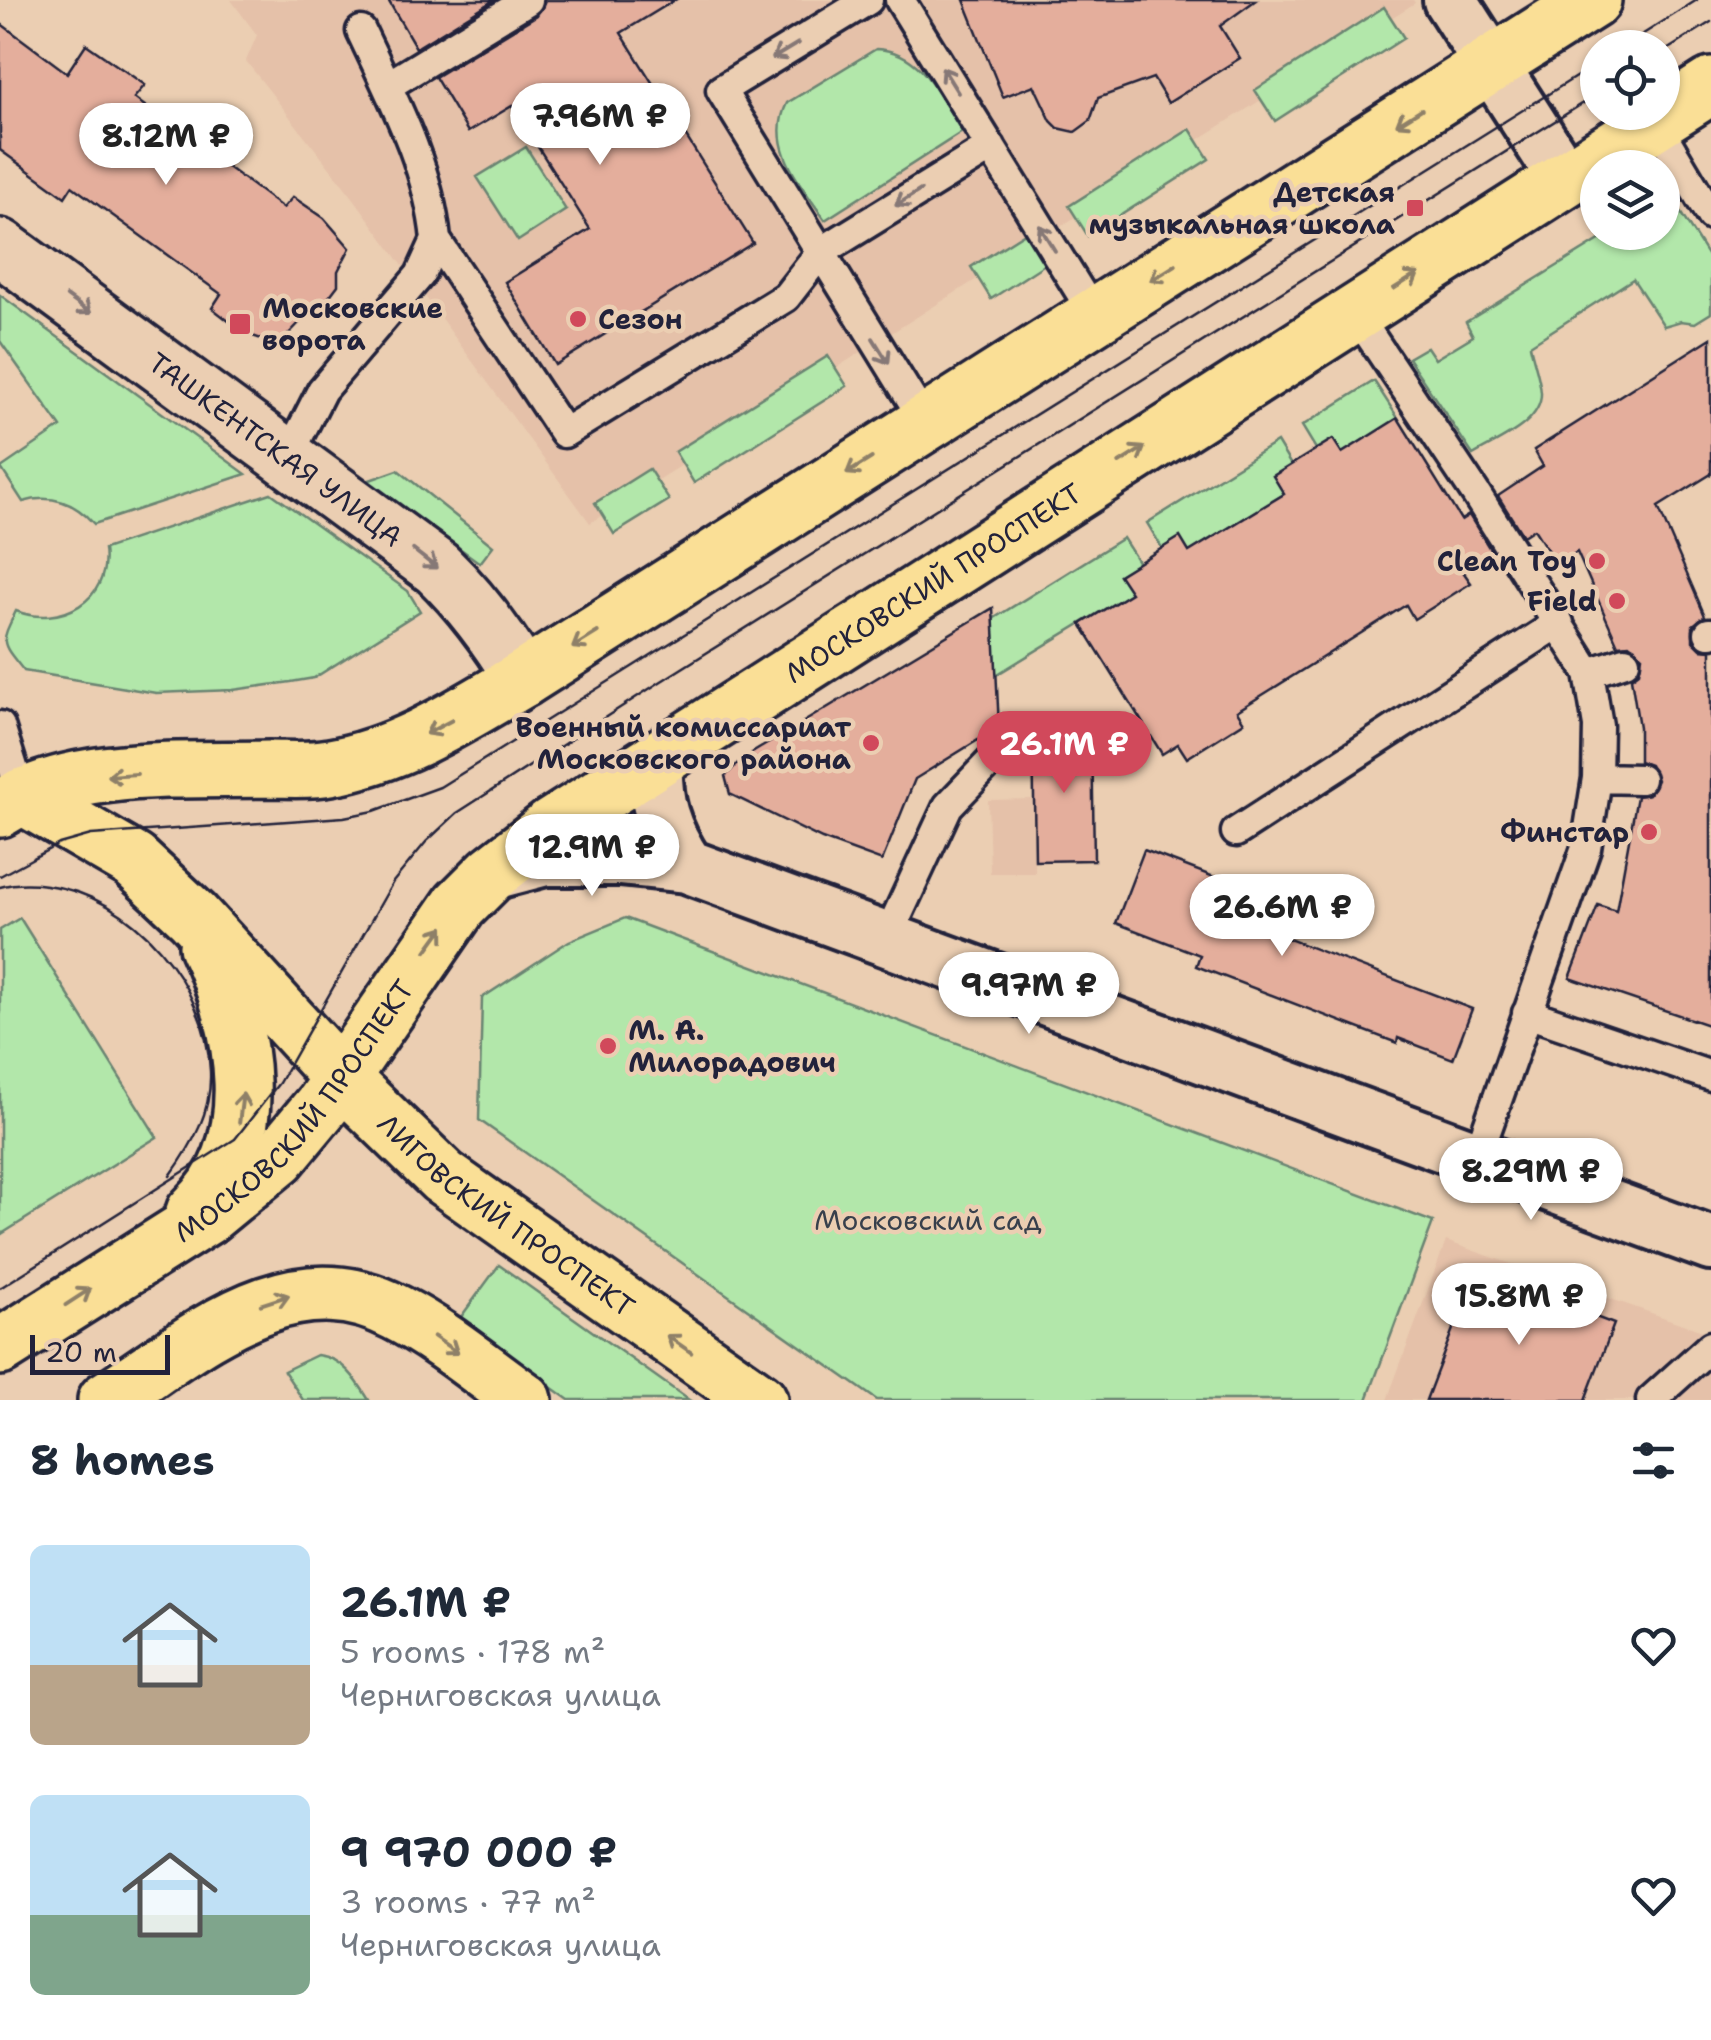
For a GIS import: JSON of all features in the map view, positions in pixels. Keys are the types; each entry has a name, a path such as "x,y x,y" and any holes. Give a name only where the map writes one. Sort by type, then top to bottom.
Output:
{"main road":[{"path":"7,797 100,777 328,768 378,755 432,732 524,679 1593,0"},
{"name":"МОСКОВСКИЙ ПРОСПЕКТ","path":"1680,106 1711,86"},
{"name":"МОСКОВСКИЙ ПРОСПЕКТ","path":"0,1347 206,1218 265,1170 292,1143 341,1078 460,905 492,873 551,827 1642,130"},
{"name":"ЛИГОВСКИЙ ПРОСПЕКТ","path":"7,797 134,861 193,916 341,1078 443,1177 759,1400"},
{"path":"156,1247 203,1204 225,1169 240,1122 244,1083 233,1018 193,916"},
{"path":"106,1400 265,1302 312,1292 363,1299 396,1312 524,1400"}],"street":[{"path":"1450,0 1565,179"},
{"name":"ТАШКЕНТСКАЯ УЛИЦА","path":"0,248 436,568 469,598 524,679"},
{"path":"656,758 654,788 660,817 687,866"},
{"path":"492,873 562,858 687,866 1711,1244"}],"lane":[{"path":"387,86 528,0"},
{"path":"868,0 721,90 926,423"},
{"path":"900,0 1095,316"},
{"path":"361,30 432,204 436,240 564,434 786,298 821,252 991,147"},
{"path":"1659,130 1711,216"},
{"path":"288,457 322,390 420,275 436,240"},
{"path":"1355,313 1588,673 1598,726 1597,778 1586,848 1476,1160"},
{"path":"1236,832 1558,623"},
{"path":"1588,673 1625,661"},
{"path":"0,726 7,797"},
{"path":"886,940 948,806 996,756"},
{"path":"1597,778 1640,780"},
{"path":"1527,1012 1711,1076"},
{"path":"1651,1400 1711,1346"}],"shaded area":[{"path":"231,0 1415,3 590,523 355,200 246,61 257,35"},
{"path":"1034,799 1035,873 990,873 988,800"},
{"path":"1446,1241 1711,1334 1711,1400 1387,1400"}],"green space":[{"path":"1384,7 1404,38 1275,121 1255,90"},
{"path":"876,49 906,58 918,67 938,91 962,132 825,220 789,165 780,135 781,119 787,103"},
{"path":"1190,129 1209,159 1088,236 1069,206"},
{"path":"526,147 566,210 518,241 477,177"},
{"path":"1680,212 1711,261 1711,313 1695,323 1681,321 1664,326 1633,279 1530,345 1541,393 1534,414 1516,430 1473,455 1408,358 1427,347 1435,359 1473,336 1466,322 1583,250 1680,250"},
{"path":"1025,233 1045,264 991,299 971,267"},
{"path":"0,295 246,474 94,524 79,510 53,499 23,502 1,468 61,427 0,341"},
{"path":"828,356 847,386 694,483 675,452"},
{"path":"1374,381 1398,418 1342,453 1333,439 1316,449 1302,426"},
{"path":"1277,442 1291,465 1284,494 1189,552 1162,548 1147,523"},
{"path":"649,469 669,500 614,534 595,503"},
{"path":"398,470 493,546 480,563 367,481"},
{"path":"271,493 408,591 420,611 314,678 233,690 156,693 24,671 7,648 5,637 16,611 49,616 65,613 91,596 104,567 104,549"},
{"path":"1123,538 1139,563 1119,575 1131,593 996,675 993,619"},
{"path":"20,918 157,1137 0,1235 0,930"},
{"name":"Московский сад","path":"625,918 1433,1222 1367,1400 877,1400 479,1120 482,998 569,941"},
{"path":"499,1265 689,1400 569,1400 458,1321"},
{"path":"317,1355 341,1365 369,1400 303,1400 284,1371"}],"building":[{"path":"388,0 494,0 416,48"},
{"name":"Московские ворота","path":"545,0 675,0 621,33 753,243 555,365 505,282 590,229 512,106 468,132 435,77 537,15"},
{"path":"964,0 1256,0 1220,26 1240,58 1168,103 1153,78 1098,98 1090,121 1075,132 1058,128 1051,121 1034,85 1003,97"},
{"path":"0,23 67,73 86,44 145,85 134,98 283,208 293,197 324,218 350,248 338,271 338,285 316,314 303,319 278,345 244,333 212,308 221,294 72,186 65,197 0,150"},
{"path":"1711,338 1711,474 1658,507 1705,616 1693,625 1693,641 1701,649 1711,650 1711,1026 1570,978 1598,905 1616,911 1637,796 1649,794 1657,780 1650,765 1639,761 1639,727 1631,678 1639,672 1642,656 1629,644 1618,645 1577,552 1557,565 1534,529 1523,536 1498,496 1543,466 1534,450"},
{"path":"1398,418 1461,520 1469,515 1493,554 1464,573 1471,583 1414,619 1406,605 1237,711 1244,722 1187,758 1178,744 1162,754 1081,624 1131,593 1119,575 1180,537 1189,552 1284,494 1273,476 1333,439 1342,453"},
{"name":"Военный комиссариат Московского района","path":"993,608 999,727 915,779 882,861 822,839 730,794 725,776 742,759"},
{"path":"1092,732 1094,860 1035,861 1033,733"},
{"path":"1144,850 1240,887 1229,916 1472,1009 1453,1059 1398,1038 1397,1043 1196,966 1200,955 1116,923"},
{"path":"1475,1271 1614,1324 1585,1400 1426,1400"}],"tram line":[{"path":"1650,30 1697,0"},
{"path":"1680,42 1711,22"},
{"path":"0,876 59,844 91,835 344,817 374,811 440,787 1580,74"},
{"path":"0,1288 235,1139 279,1083 393,882 426,842 457,813 1580,105"},
{"path":"0,887 46,885 78,892 108,906 160,950 180,977 206,1039 210,1086 199,1127 170,1176"}],"place":[{"name":"Детская музыкальная школа","path":"1415,208"},
{"name":"Сезон","path":"578,319"},
{"name":"Московские ворота","path":"240,324"},
{"name":"Clean Toy","path":"1597,561"},
{"name":"Field","path":"1617,601"},
{"name":"Военный комиссариат Московского района","path":"871,743"},
{"name":"Финстар","path":"1649,832"},
{"name":"М. А. Милорадович","path":"608,1046"}]}
